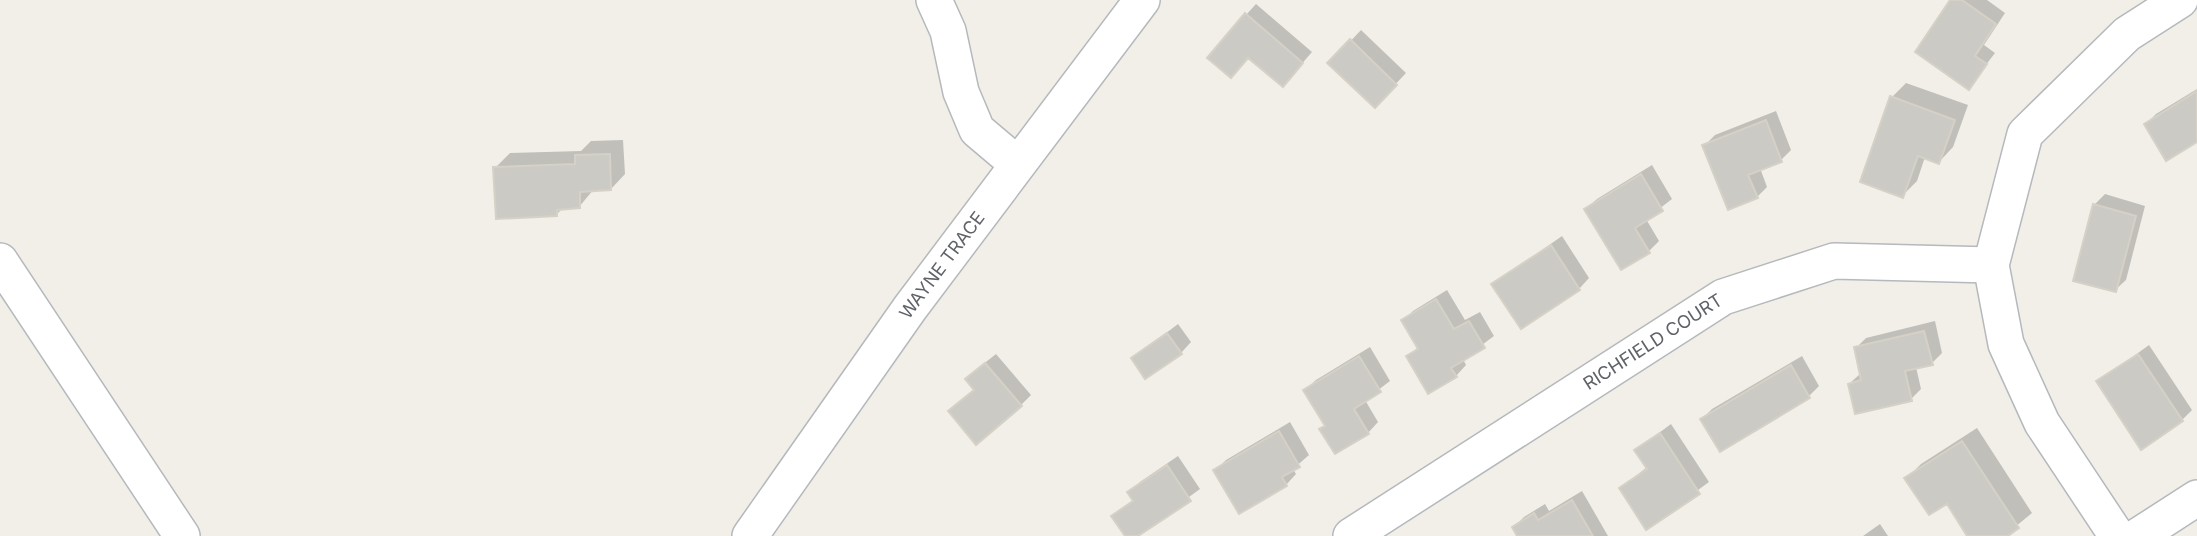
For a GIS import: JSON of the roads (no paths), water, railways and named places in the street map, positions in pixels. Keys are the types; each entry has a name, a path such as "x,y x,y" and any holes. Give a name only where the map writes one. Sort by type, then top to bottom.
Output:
{"street":[{"path":"934,0 948,31 961,92 977,130 1016,163"},
{"name":"WAYNE TRACE","path":"750,536 909,308 1016,163 1142,0"},
{"path":"2117,536 2042,424 2006,344 1991,265 2025,134 2127,34 2180,0"},
{"path":"0,261 182,536"},
{"name":"RICHFIELD COURT","path":"1351,536 1723,297 1834,261 1991,265"},
{"path":"2138,536 2197,498"}]}
